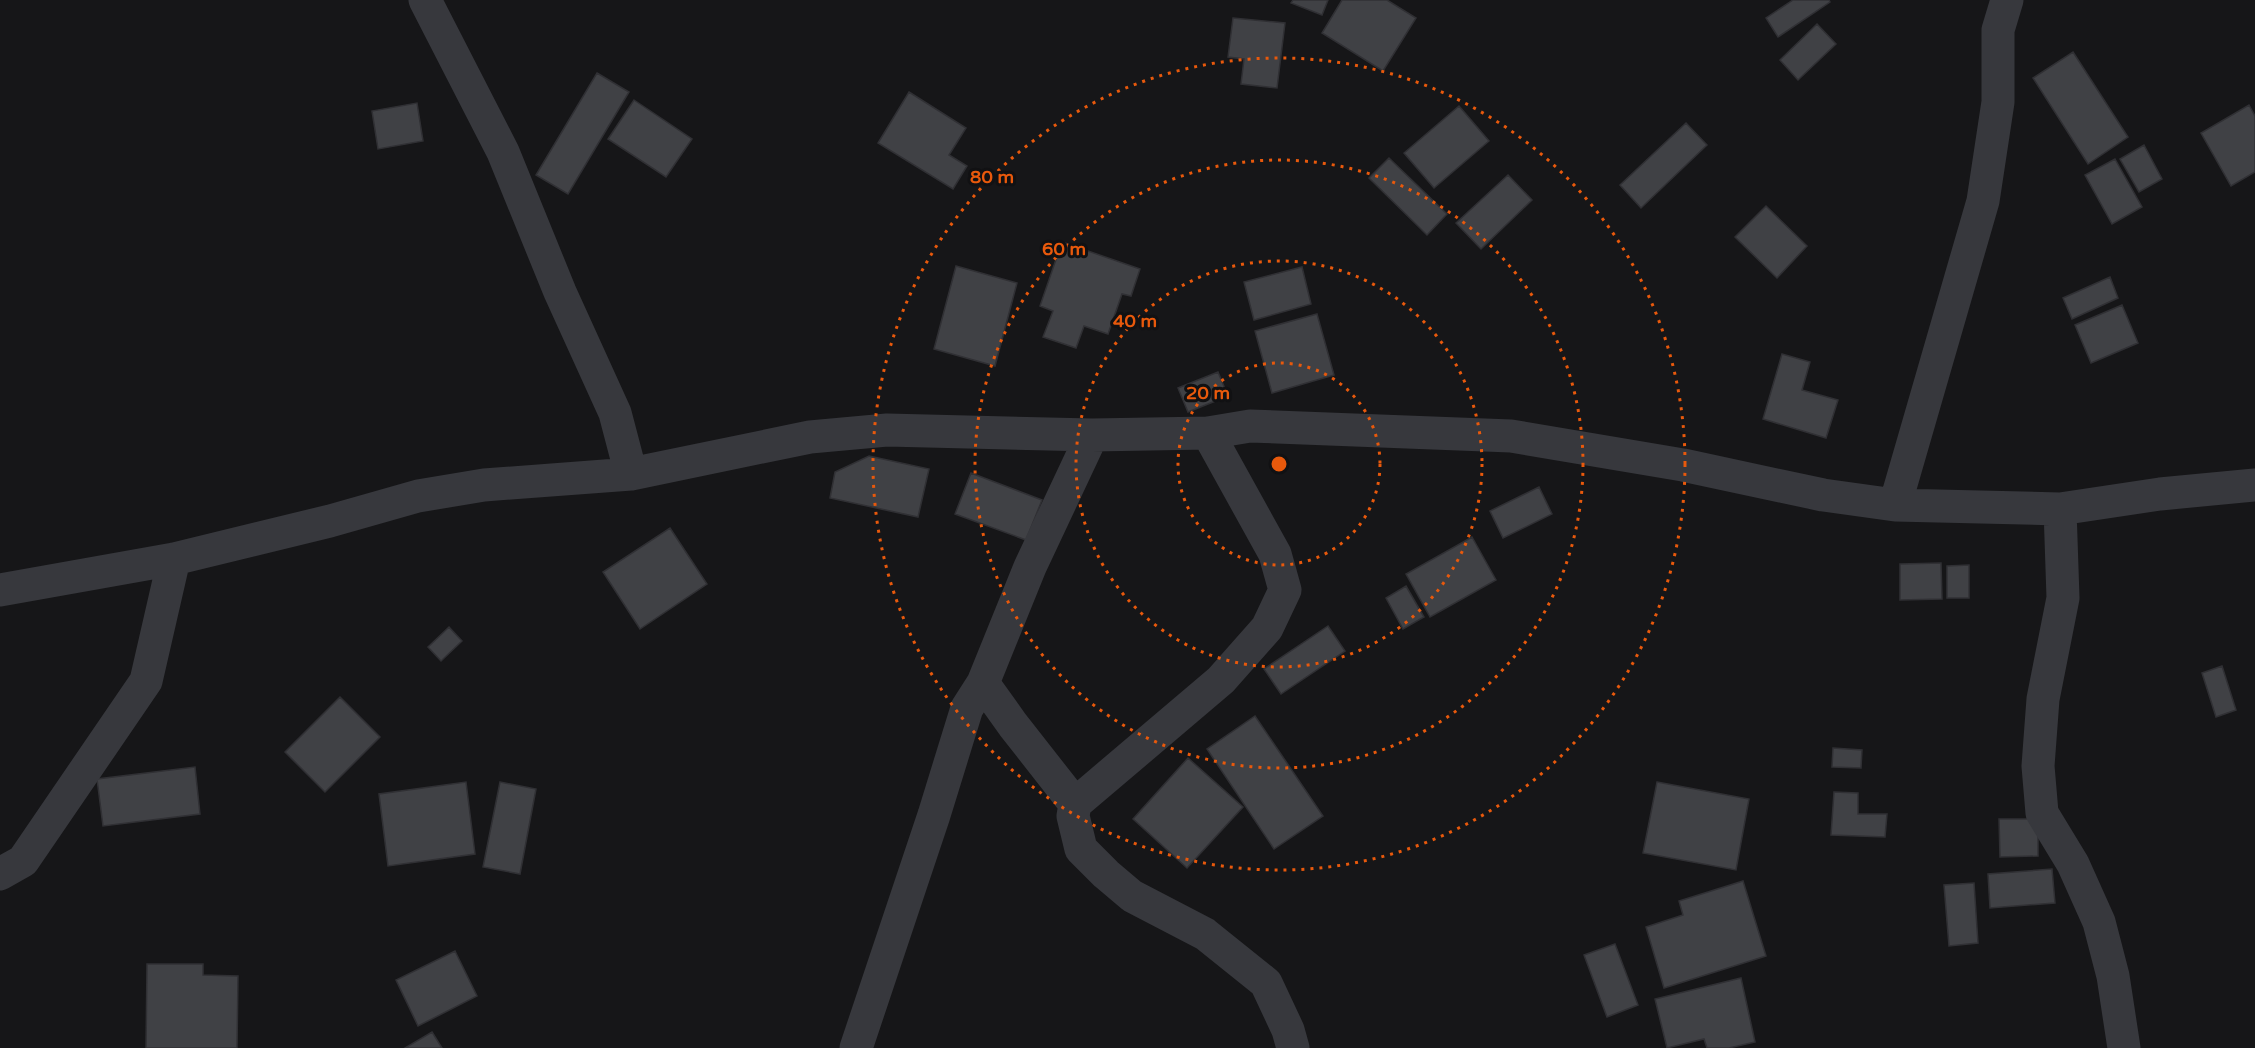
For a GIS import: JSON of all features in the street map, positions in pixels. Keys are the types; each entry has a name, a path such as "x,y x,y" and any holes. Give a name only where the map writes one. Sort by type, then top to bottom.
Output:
{"street":[{"path":"425,0 503,152 560,292 615,413 631,474"},
{"path":"1895,505 1983,201 1998,102 1998,30 2007,0"},
{"path":"0,590 174,560 330,521 418,496 484,485 631,474 810,437 887,430 1092,435 1208,433 1250,426 1511,436 1683,465 1823,495 1895,505 2060,509 2160,494 2255,485"},
{"path":"1208,433 1275,554 1285,590 1267,628 1221,680 1075,804 1073,816 1081,849 1106,874 1132,896 1205,934 1266,983 1288,1030 1293,1048"},
{"path":"856,1048 934,815 967,708 983,683 1030,567 1092,435"},
{"path":"2060,509 2063,598 2043,699 2038,766 2042,813 2073,864 2099,922 2113,976 2124,1048"},
{"path":"0,874 23,861 146,681 174,560"},
{"path":"983,683 1012,725 1075,804"}],"building":[{"path":"1293,0 1328,0 1322,15 1291,3"},
{"path":"1342,0 1387,0 1416,18 1383,71 1322,33"},
{"path":"1793,0 1829,0 1830,2 1778,37 1766,18"},
{"path":"1233,18 1285,23 1277,88 1241,84 1244,59 1228,57"},
{"path":"1817,24 1836,44 1798,80 1780,60"},
{"path":"2073,52 2128,137 2088,164 2033,78"},
{"path":"597,73 629,92 568,194 536,175"},
{"path":"909,92 966,128 949,155 967,166 953,189 878,143"},
{"path":"634,100 692,139 666,177 608,139"},
{"path":"417,103 423,141 378,149 372,111"},
{"path":"2249,105 2255,116 2255,172 2231,186 2201,133"},
{"path":"1459,106 1489,141 1434,188 1404,153"},
{"path":"1686,123 1707,145 1641,208 1620,185"},
{"path":"2144,145 2162,179 2139,192 2120,159"},
{"path":"1389,158 1447,214 1427,235 1369,178"},
{"path":"2115,159 2142,207 2112,224 2085,175"},
{"path":"1508,175 1532,200 1481,249 1456,223"},
{"path":"1766,206 1807,246 1777,278 1735,237"},
{"path":"1062,242 1140,269 1131,296 1122,294 1108,334 1084,326 1076,348 1043,337 1053,311 1040,306"},
{"path":"956,266 1017,283 995,366 934,349"},
{"path":"1302,267 1311,304 1254,320 1244,282"},
{"path":"2110,277 2118,298 2072,319 2063,298"},
{"path":"2122,305 2138,343 2091,363 2075,325"},
{"path":"1317,314 1334,375 1272,393 1255,331"},
{"path":"1782,354 1810,362 1802,390 1838,400 1826,438 1763,419"},
{"path":"1218,372 1228,396 1188,412 1178,388"},
{"path":"869,456 929,469 918,517 830,498 835,472"},
{"path":"971,473 1042,500 1026,540 955,514"},
{"path":"1539,487 1552,514 1503,538 1490,511"},
{"path":"670,528 707,584 640,629 603,572"},
{"path":"1472,537 1496,580 1430,617 1406,574"},
{"path":"1941,563 1942,599 1900,600 1900,564"},
{"path":"1969,565 1969,598 1947,598 1947,566"},
{"path":"1406,586 1424,617 1403,629 1386,598"},
{"path":"1328,626 1345,651 1281,694 1264,669"},
{"path":"449,627 462,641 441,661 428,647"},
{"path":"2222,666 2236,710 2216,717 2202,673"},
{"path":"340,697 380,737 325,792 285,752"},
{"path":"1255,716 1323,816 1274,849 1207,749"},
{"path":"1833,748 1862,750 1861,768 1832,767"},
{"path":"1188,758 1243,807 1187,868 1133,819"},
{"path":"195,767 200,814 103,826 97,779"},
{"path":"466,782 475,854 388,866 379,794"},
{"path":"500,782 536,789 520,874 483,867"},
{"path":"1657,782 1749,799 1736,870 1643,853"},
{"path":"1834,792 1858,793 1858,814 1887,814 1885,837 1831,835"},
{"path":"1999,819 2038,819 2038,856 2000,857"},
{"path":"2052,869 2055,903 1990,908 1988,874"},
{"path":"1743,881 1766,956 1664,988 1646,927 1683,915 1679,901"},
{"path":"1974,883 1978,943 1949,946 1944,885"},
{"path":"1615,944 1638,1005 1607,1017 1584,955"},
{"path":"455,951 477,996 418,1026 396,980"},
{"path":"147,964 203,964 203,975 238,976 237,1048 146,1048"},
{"path":"1741,978 1755,1042 1729,1048 1707,1048 1704,1039 1667,1048 1655,999"},
{"path":"432,1032 442,1048 405,1048"}]}
